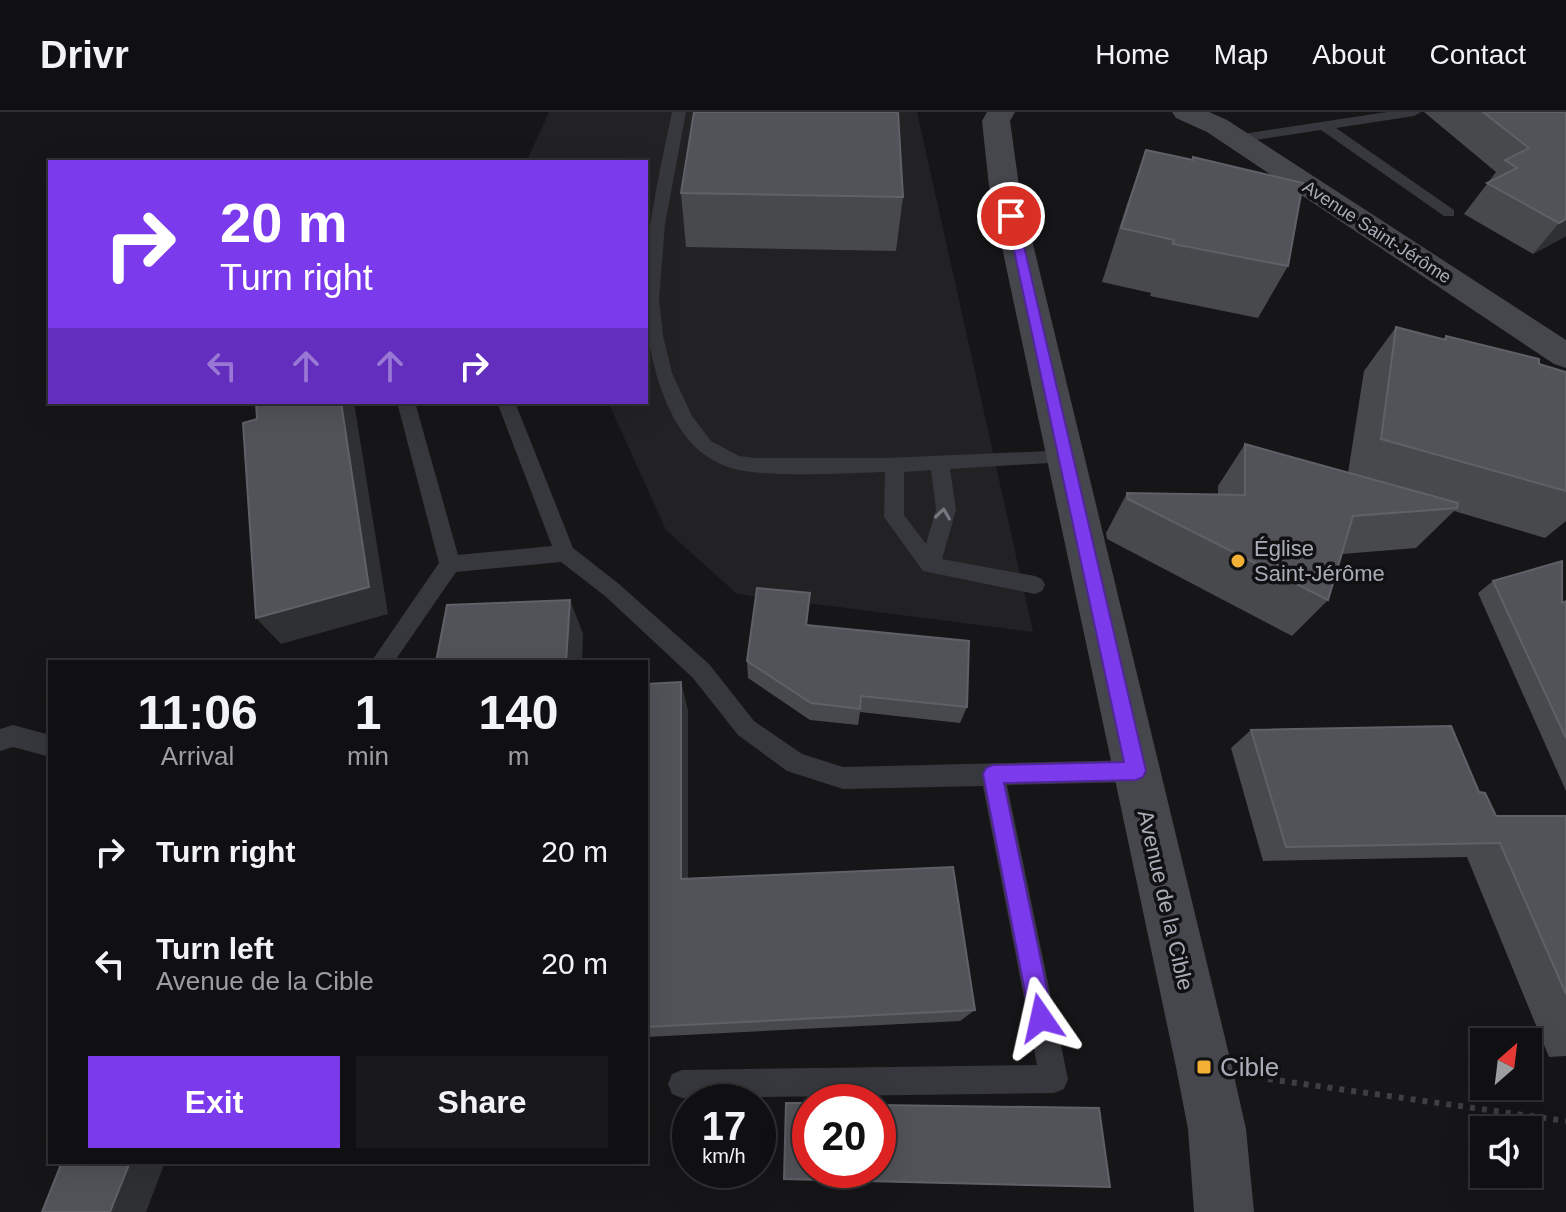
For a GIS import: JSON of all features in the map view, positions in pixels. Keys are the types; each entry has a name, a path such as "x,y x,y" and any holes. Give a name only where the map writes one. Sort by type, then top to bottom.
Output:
{"street":[{"name":"Avenue Saint-Jérôme","path":"1186,112 1236,139 1566,356"},
{"name":"Avenue de la Cible","path":"995,115 1004,186 1217,1129 1224,1212"}],"lane":[{"path":"679,112 653,253 650,300 652,336 664,383 695,439 735,463 822,467 1065,455"},
{"path":"1236,139 1414,112"},
{"path":"1322,125 1449,213"},
{"path":"407,404 450,564"},
{"path":"507,404 565,553 612,590 701,671 746,728 795,763 843,778 1136,771"},
{"path":"930,565 946,510 940,462"},
{"path":"895,464 894,517 930,565 1035,585"},
{"path":"383,660 450,564 565,553"},
{"path":"0,740 13,736 48,745"},
{"path":"682,1084 1054,1079 993,774"}],"path":[{"path":"1262,1079 1566,1121"}],"shaded area":[{"path":"549,112 917,112 1033,632 737,594 666,530 609,404 648,404 648,160 527,160"}],"building":[{"path":"694,112 898,112 903,197 681,193"},
{"path":"1483,112 1566,112 1566,219 1559,223 1487,183 1517,168 1505,160 1529,148"},
{"path":"1146,150 1193,160 1193,157 1303,183 1288,266 1173,244 1174,240 1121,228"},
{"path":"1396,327 1539,359 1539,364 1566,372 1566,491 1381,439"},
{"path":"256,404 341,404 369,587 256,618 243,423 257,419"},
{"path":"1245,444 1458,503 1457,508 1353,516 1328,600 1128,499 1127,493 1245,495"},
{"path":"1562,561 1562,603 1566,601 1566,738 1493,581"},
{"path":"757,588 810,593 806,625 969,641 967,707 861,696 860,709 811,703 747,661"},
{"path":"570,600 566,660 436,660 447,605"},
{"path":"681,682 681,879 953,867 975,1010 648,1027 648,684"},
{"path":"1451,726 1479,792 1485,793 1496,816 1566,816 1566,994 1500,843 1286,847 1251,730"},
{"path":"786,1103 792,1103 792,1179 784,1179"},
{"path":"896,1105 1099,1108 1110,1187 896,1182"},
{"path":"61,1164 129,1164 110,1212 42,1212"}],"place":[{"name":"Église Saint-Jérôme","path":"1238,561"},
{"name":"Cible","path":"1204,1067"}],"route":[{"path":"1011,216 1136,771 993,774 1041,1018"}]}
